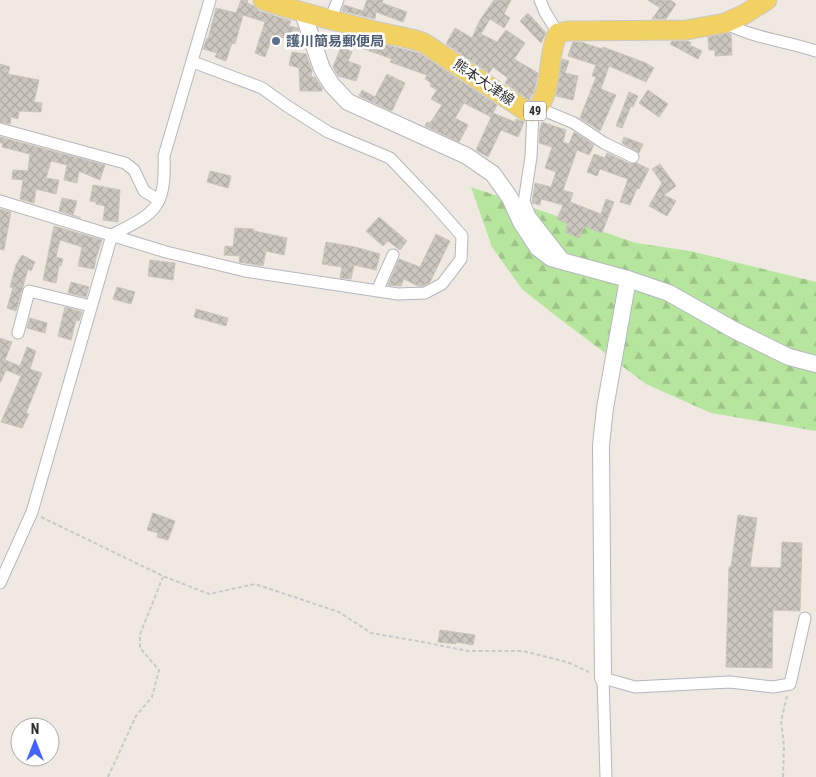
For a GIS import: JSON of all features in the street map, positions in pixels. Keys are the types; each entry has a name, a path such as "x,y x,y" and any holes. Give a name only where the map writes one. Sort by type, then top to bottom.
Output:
{"main road":[{"name":"熊本大津線","path":"263,0 303,13 424,43 526,111 536,110"},
{"path":"558,33 568,31 686,30 725,23 745,14 767,0"},
{"name":"49","path":"536,110 547,86 552,48 558,33"}],"street":[{"path":"0,583 32,512 112,235 151,213 159,200 164,175 164,156 210,0"},
{"path":"330,20 338,0"},
{"path":"540,0 558,33"},
{"path":"303,13 322,69 332,85 348,102 467,156 484,167 493,174 510,198 521,222 538,248 551,258 628,279 669,293 734,330 789,357 816,364"},
{"path":"725,23 738,29 816,52"},
{"path":"0,201 166,252 245,271 398,294 425,294 442,284 461,259 462,236 390,158 328,132 262,88 193,62"},
{"path":"566,262 530,216 524,202 536,110 574,123 604,143 633,157"},
{"path":"0,129 125,163 134,170 144,191 159,200"},
{"path":"377,291 392,254"},
{"path":"606,777 603,678 601,445 605,408 628,279"},
{"path":"18,333 29,291 92,306"},
{"path":"603,678 635,687 730,682 773,687 790,684 804,618"}],"path":[{"path":"32,512 164,576 209,594 255,584 339,612 371,633 468,651 524,651 567,662 603,678"},
{"path":"108,777 136,716 152,697 159,670 140,648 140,634 164,576"},
{"path":"783,777 784,746 780,721 790,684"}],"green space":[{"path":"471,187 636,243 690,251 816,282 816,431 711,413 646,384 522,289 492,247"}],"building":[{"path":"241,0 248,0 247,3 259,11 291,21 289,26 298,28 299,42 273,35 265,57 255,53 265,22 243,15 235,44 232,43 226,61 215,57 217,53 203,49 208,39 216,8 236,13"},
{"path":"367,0 383,0 382,3 407,12 403,22 376,12 375,19 342,11 344,5 363,11"},
{"path":"494,0 511,0 504,14 510,18 504,28 490,19 481,34 497,42 506,30 525,43 514,59 538,73 534,92 529,100 505,83 508,78 493,67 489,73 446,44 455,28 472,38 480,20"},
{"path":"648,0 670,0 676,4 666,19 652,19 660,8"},
{"path":"528,13 546,33 541,43 520,21"},
{"path":"731,34 732,55 715,56 715,50 709,50 708,37"},
{"path":"358,38 419,53 497,105 491,117 464,103 455,118 468,125 459,142 425,126 427,122 430,123 442,105 431,99 437,90 430,86 431,83 425,79 427,75 390,62 392,59 356,46"},
{"path":"672,41 688,41 691,43 689,45 702,51 698,59 670,44"},
{"path":"573,42 581,42 602,49 603,47 646,63 654,68 646,82 609,66 601,89 616,95 600,131 580,118 596,77 592,76 596,65 568,56"},
{"path":"341,47 352,52 348,61 361,66 356,81 338,76 333,67"},
{"path":"292,52 306,54 312,71 311,77 315,77 322,91 300,91 299,68 289,65"},
{"path":"562,59 569,61 565,73 578,76 573,100 556,96"},
{"path":"0,64 10,67 8,74 39,80 34,102 42,103 41,112 19,111 18,119 11,117 10,124 0,122"},
{"path":"387,74 405,83 392,111 359,96 362,90 375,97"},
{"path":"648,90 668,104 659,117 639,103"},
{"path":"629,92 638,96 633,107 631,106 622,128 616,126"},
{"path":"493,113 515,122 516,119 524,122 518,137 501,130 488,157 476,150"},
{"path":"542,122 566,130 563,142 569,144 574,132 594,145 589,155 577,150 563,190 573,193 570,202 601,214 606,199 614,202 602,233 584,226 579,238 565,232 568,224 557,219 563,205 541,199 540,205 532,203 535,183 551,187 556,172 545,168 552,147 539,143"},
{"path":"0,137 105,165 100,180 79,171 77,183 64,180 67,165 51,161 46,178 59,180 56,194 36,189 34,203 20,199 23,180 12,179 13,170 28,171 30,154 2,147 3,143 0,143"},
{"path":"624,137 643,144 639,153 622,143"},
{"path":"607,153 630,164 637,163 649,169 639,189 637,188 630,205 620,202 628,179 600,169 597,176 587,172 594,154 605,158"},
{"path":"660,164 676,186 664,195 676,201 667,216 649,206 662,183 652,169"},
{"path":"210,171 231,176 228,188 207,182"},
{"path":"93,185 120,190 118,222 103,220 105,206 90,201"},
{"path":"62,198 77,201 73,215 81,218 59,211"},
{"path":"0,209 11,212 4,250 0,249"},
{"path":"379,217 407,241 400,250 388,241 383,246 366,231"},
{"path":"54,226 102,240 94,269 78,266 82,247 60,240 56,257 63,259 61,266 59,266 56,283 43,280"},
{"path":"235,228 254,229 254,231 287,238 284,255 266,251 263,266 239,262 240,256 224,255 225,246 233,247"},
{"path":"436,234 450,241 430,282 423,286 418,286 404,279 401,286 388,285 399,259 420,267"},
{"path":"326,242 380,254 376,270 354,265 351,279 340,278 342,267 322,264"},
{"path":"22,255 35,262 31,271 28,269 16,311 7,308 13,288 10,287 16,265"},
{"path":"150,260 175,263 173,280 148,276"},
{"path":"71,282 89,287 86,297 68,293"},
{"path":"117,287 135,292 131,304 113,299"},
{"path":"65,307 82,312 79,321 76,320 71,340 58,336"},
{"path":"196,309 228,318 226,326 194,317"},
{"path":"30,318 47,323 45,333 27,328"},
{"path":"0,338 12,342 5,360 20,366 27,347 36,351 30,369 42,373 26,413 29,414 22,428 1,422 21,376 6,370 0,383"},
{"path":"153,513 175,521 168,540 157,537 158,533 147,530"},
{"path":"738,515 757,518 750,567 781,568 782,542 802,543 800,611 773,610 772,668 726,667 729,567 731,567"},
{"path":"440,630 475,635 473,645 456,642 456,644 438,642"}],"place":[{"name":"護川簡易郵便局","path":"276,41"}]}
